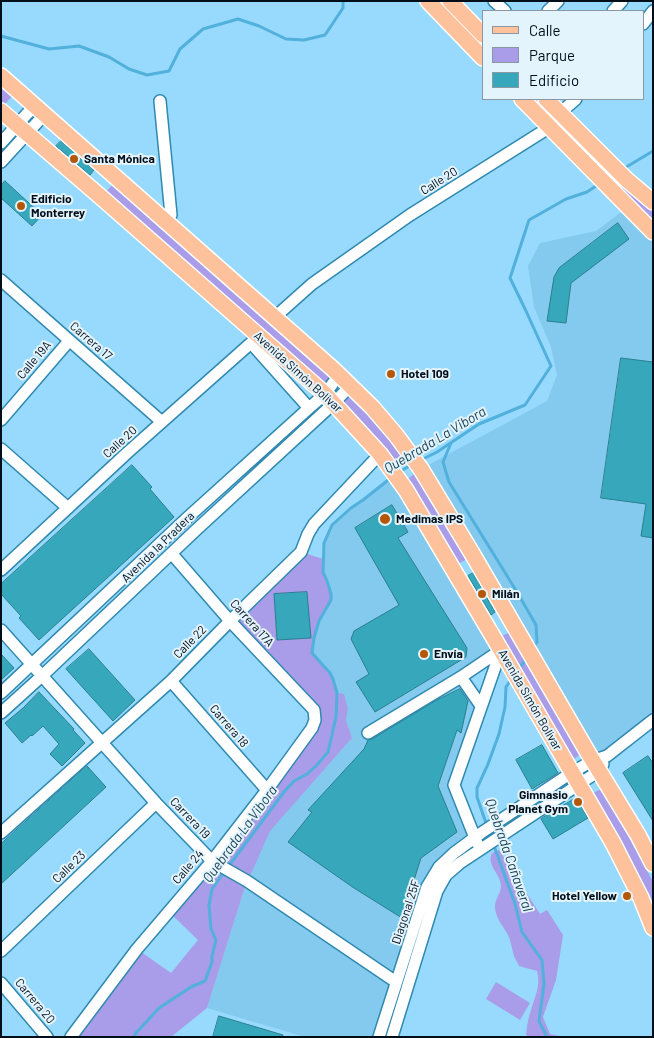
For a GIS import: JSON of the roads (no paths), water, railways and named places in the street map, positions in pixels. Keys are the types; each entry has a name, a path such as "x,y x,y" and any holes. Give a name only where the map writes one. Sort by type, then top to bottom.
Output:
{"main road":[{"path":"428,1 482,57"},
{"path":"450,1 482,34"},
{"name":"Avenida Simón Bolívar","path":"1,76 275,317 372,407 421,470 638,835 653,864"},
{"path":"523,100 653,232"},
{"path":"547,100 628,180 651,200"},
{"name":"Avenida Simón Bolívar","path":"1,111 102,198 254,339 329,398 385,460 401,483 575,778 630,876 653,928"},
{"path":"634,213 653,224"}],"street":[{"path":"494,1 504,10"},
{"path":"549,10 558,1"},
{"path":"560,113 575,100"},
{"path":"160,101 171,215 165,221"},
{"path":"1,162 22,129 39,110"},
{"name":"Calle 20","path":"275,317 312,284 402,220 550,127"},
{"path":"1,143 22,129"},
{"name":"Carrera 17","path":"1,280 162,422"},
{"path":"254,339 309,408"},
{"name":"Calle 20","path":"1,570 254,339"},
{"name":"Calle 19A","path":"1,420 69,341"},
{"path":"329,398 339,375"},
{"path":"329,398 350,386"},
{"name":"Avenida la Pradera","path":"1,693 186,519 309,408 329,398"},
{"name":"Avenida la Pradera","path":"1,713 172,554 329,398"},
{"path":"1,449 68,508"},
{"name":"Calle 22","path":"1,833 171,681 302,552 308,534 314,524 385,460"},
{"name":"Carrera 17A","path":"172,554 230,621 314,710"},
{"name":"Carrera 19","path":"1,630 156,802 217,863 396,982 404,979 407,981 408,986"},
{"path":"368,733 461,677 504,656"},
{"path":"484,846 454,785 481,706 504,656"},
{"path":"461,677 481,706"},
{"name":"Carrera 18","path":"171,681 267,790"},
{"name":"Calle 24","path":"71,1037 137,949 217,863 312,728 315,720 314,710"},
{"path":"575,778 596,766 653,720"},
{"name":"Diagonal 25F","path":"380,1037 427,887 439,867 496,822 575,778"},
{"name":"Diagonal 25F","path":"392,1037 437,891 446,875 575,778"},
{"name":"Calle 23","path":"1,951 156,802"},
{"name":"Carrera 20","path":"1,983 45,1036"}],"waterway":[{"path":"1,36 49,49 79,46 109,57 129,69 147,75 169,71 180,49 203,29 238,19 259,26 286,39 304,40 325,35 343,8 343,1"},
{"name":"Quebrada La Vibora","path":"623,169 653,151"},
{"name":"Quebrada La Vibora","path":"421,460 437,452 479,424 525,405 551,366 510,278 529,220 566,199 587,192 599,184"},
{"name":"Quebrada Cañaveral","path":"451,443 443,462 449,482 536,625 537,642 533,648"},
{"name":"Quebrada La Vibora","path":"399,472 413,464"},
{"name":"Quebrada La Vibora","path":"228,867 284,792 294,781 307,774 316,766 328,752 336,717 337,693 330,673 312,653 319,621 331,600 331,594 323,572 324,543 332,525 392,477"},
{"name":"Quebrada Cañaveral","path":"517,671 527,658"},
{"name":"Quebrada Cañaveral","path":"487,826 477,797 477,788 499,734 505,707 506,687 512,678"},
{"name":"Quebrada Cañaveral","path":"489,832 515,904 522,932 542,960 544,984 539,1021 547,1037"},
{"name":"Quebrada La Vibora","path":"134,1037 159,1008 191,987 205,981 212,962 216,940 211,929 209,905 212,889 224,872"}],"place":[{"name":"Santa Mónica","path":"74,159"},
{"name":"Edificio Monterrey","path":"21,206"},
{"name":"Hotel 109","path":"391,374"},
{"name":"Medimas IPS","path":"385,519"},
{"name":"Milán","path":"482,594"},
{"name":"Envía","path":"424,654"},
{"name":"Gimnasio Planet Gym","path":"578,802"},
{"name":"Hotel Yellow","path":"627,896"}]}
